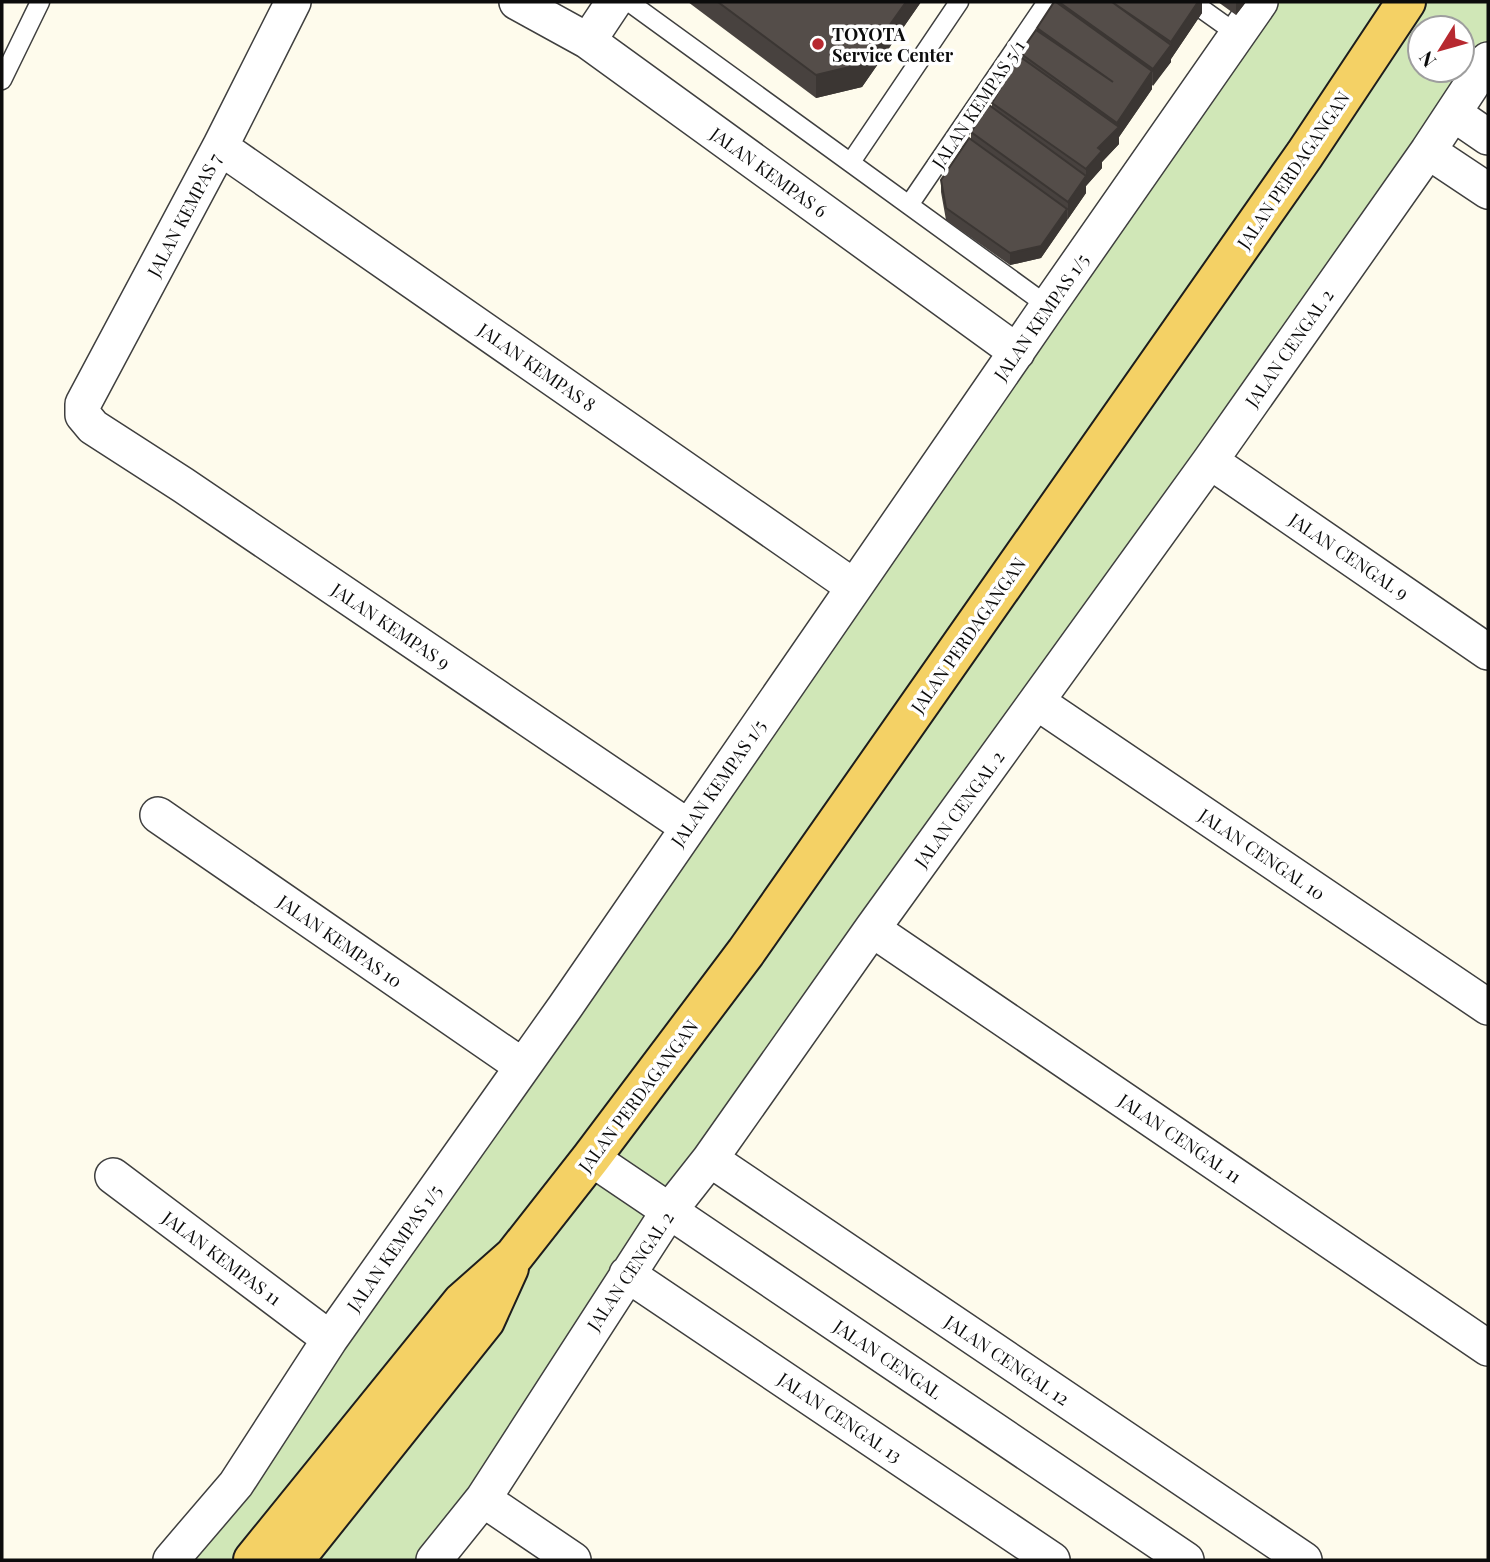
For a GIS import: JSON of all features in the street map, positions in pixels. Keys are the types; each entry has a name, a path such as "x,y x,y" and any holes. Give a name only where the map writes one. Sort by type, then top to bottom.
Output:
{"main road":[{"name":"JALAN PERDAGANGAN","path":"253,1560 462,1302 514,1256 592,1158 762,929 1306,154 1406,2"},
{"name":"JALAN PERDAGANGAN","path":"294,1560 485,1321 514,1256"}],"street":[{"name":"JALAN KEMPAS 7","path":"93,427 83,415 83,404 220,147 293,2"},
{"name":"JALAN KEMPAS 6","path":"517,2 588,41 1017,352"},
{"path":"588,41 614,2"},
{"name":"JALAN KEMPAS 1/5","path":"171,1560 236,1484 330,1339 565,1007 1261,2"},
{"name":"JALAN CENGAL 2","path":"434,1560 483,1499 669,1211 710,1159 1210,461 1428,151 1488,60"},
{"path":"1453,113 1488,137"},
{"name":"JALAN KEMPAS 8","path":"220,147 854,587"},
{"path":"1428,151 1488,191"},
{"name":"JALAN KEMPAS 9","path":"93,427 688,827"},
{"name":"JALAN CENGAL 9","path":"1210,461 1488,652"},
{"name":"JALAN CENGAL 10","path":"1037,702 1488,1007"},
{"name":"JALAN KEMPAS 10","path":"158,815 522,1066"},
{"name":"JALAN CENGAL 11","path":"873,929 1488,1348"},
{"name":"JALAN CENGAL","path":"592,1158 1186,1560"},
{"name":"JALAN CENGAL 12","path":"710,1159 1304,1560"},
{"name":"JALAN KEMPAS 11","path":"113,1176 330,1339"},
{"name":"JALAN CENGAL 13","path":"627,1274 1042,1558"},
{"path":"483,1499 573,1560"}],"lane":[{"path":"2,80 40,2"},
{"path":"629,2 1048,306"},
{"path":"851,162 960,2"},
{"name":"JALAN KEMPAS 5/1","path":"909,205 1047,2"},
{"path":"1192,2 1237,34"}],"green space":[{"path":"1257,2 1488,2 1488,61 1476,78 1476,14 1406,14 1406,84 1472,84 434,1560 171,1560"}],"building":[{"name":"TOYOTA Service Center","path":"718,2 906,2 862,64 816,75"},
{"path":"1054,2 1152,71 1117,123 1020,53 1036,30 1113,82 1037,28"},
{"path":"1059,2 1112,2 1171,45 1153,69"},
{"path":"1112,2 1198,2 1171,42"},
{"path":"1019,56 1119,127 1098,148 1102,151 1086,169 992,103 1005,80 1002,77"},
{"path":"989,105 1086,176 1068,202 971,132"},
{"path":"969,138 1067,209 1041,246 1010,253 946,208 941,180"}],"place":[{"name":"TOYOTA Service Center","path":"818,44"}]}
